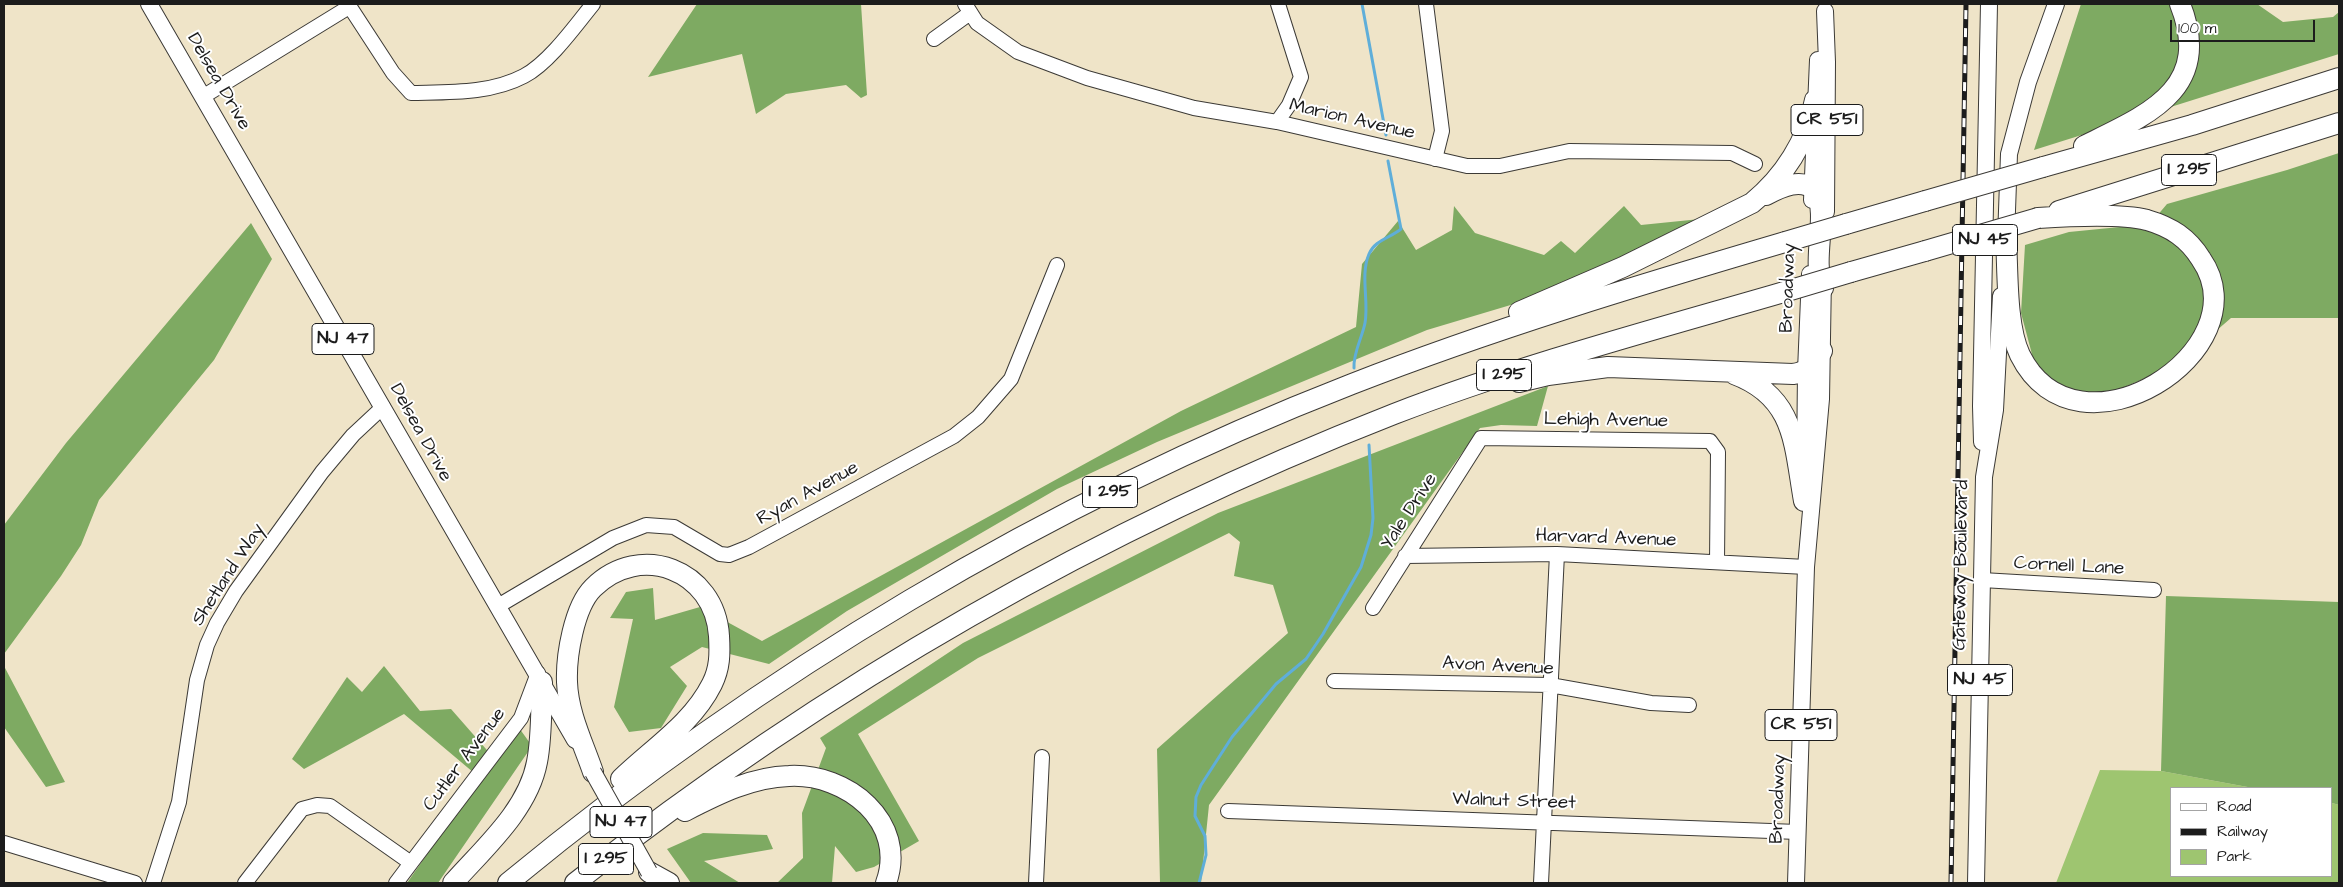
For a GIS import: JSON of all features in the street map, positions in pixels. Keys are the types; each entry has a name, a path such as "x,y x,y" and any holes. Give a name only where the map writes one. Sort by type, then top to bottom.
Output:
{"highway":[{"path":"2043,167 2137,120 2159,106 2172,93 2184,73 2189,50 2186,22 2180,4"},
{"name":"I 295","path":"508,883 584,821 655,768 779,682 876,621 973,564 1149,473 1242,430 1352,384 1533,319 1846,224 2175,130 2339,78"},
{"path":"1752,203 1770,189 1791,160 1809,123 1815,100"},
{"name":"I 295","path":"575,883 636,835 725,770 910,650 1027,583 1202,495 1396,413 1595,346 2038,218 2339,123"},
{"path":"1352,384 1624,267 1782,187 1800,184 1813,188 1819,196 1818,277 1823,288"},
{"path":"2006,239 2012,338 2020,356 2033,375 2048,390 2064,398 2090,403 2122,399 2154,386 2167,377 2199,345 2211,320 2215,305 2215,290 2206,265 2189,242 2175,231 2145,220 2112,217 2038,218"},
{"path":"1396,413 1548,375 1581,370 1620,367 1793,374 1806,371 1815,364 1822,351"},
{"path":"1720,370 1756,384 1772,396 1780,407 1792,432 1804,501"},
{"path":"584,821 614,785 671,736 700,705 713,682 721,659 718,620 706,595 696,583 676,571 662,566 641,565 603,579 591,590 576,623 569,649 567,682 573,717 593,772"},
{"path":"453,883 509,818 531,785 537,762 540,678"},
{"path":"636,835 716,795 738,787 776,777 812,777 830,782 854,794 866,803 882,822 891,852 886,883"},
{"path":"652,878 669,883"}],"main road":[{"name":"Delsea Drive","path":"150,4 540,678 652,878"},
{"name":"NJ 45","path":"1984,476 1981,406 1989,4"},
{"name":"NJ 45","path":"2006,239 2009,154 2028,82 2056,4"},
{"name":"Broadway","path":"1806,567 1804,501 1806,371 1815,100 1816,71 1825,7"},
{"name":"Broadway","path":"1796,883 1806,567 1821,399 1827,149 1825,7"},
{"name":"Gateway Boulevard","path":"1976,883 1984,476 1995,410 2006,239"}],"street":[{"path":"204,96 348,5 393,73 411,93 482,90 525,76 557,48 593,4"},
{"path":"1276,122 1289,105 1301,78 1278,4"},
{"path":"1426,4 1442,131 1435,159"},
{"path":"934,39 967,9"},
{"name":"Marion Avenue","path":"967,9 987,31 1018,52 1072,73 1158,99 1276,122 1435,159 1476,166 1500,166 1570,151 1732,153 1755,164"},
{"name":"Ryan Avenue","path":"498,606 613,538 646,525 674,527 720,554 729,555 758,543 954,436 978,417 1011,379 1057,265"},
{"name":"Shetland Way","path":"153,883 179,802 197,680 207,645 217,623 236,592 322,472 353,435 383,407"},
{"name":"Lehigh Avenue","path":"1480,438 1710,441 1718,452 1717,562"},
{"name":"Yale Drive","path":"1373,608 1480,438"},
{"path":"1541,883 1556,554"},
{"name":"Harvard Avenue","path":"1405,556 1556,554 1806,567"},
{"name":"Cornell Lane","path":"1982,580 2154,590"},
{"name":"Cutler Avenue","path":"396,883 521,718 540,678"},
{"name":"Avon Avenue","path":"1334,680 1550,685 1650,703 1689,705"},
{"path":"1036,883 1042,757"},
{"path":"245,883 302,809 317,805 330,806 411,864"},
{"name":"Walnut Street","path":"1228,811 1543,821 1798,832"},
{"path":"4,843 135,883"}],"green space":[{"path":"697,4 861,4 867,95 861,98 846,85 786,94 756,114 742,54 648,77"},
{"path":"2081,4 2257,4 2283,22 2333,17 2339,12 2339,54 2034,150"},
{"path":"2339,153 2339,318 2231,318 2178,364 2092,401 2037,373 2021,313 2025,245 2069,232 2150,224 2167,204 2287,170"},
{"path":"1454,206 1475,233 1544,255 1561,241 1575,253 1624,206 1641,225 1710,218 1534,298 1427,330 1157,442 1057,489 847,611 769,664 702,647 670,667 687,686 661,728 629,732 614,707 633,619 610,618 626,592 653,588 655,620 700,607 762,641 1181,411 1356,327 1362,264 1398,221 1416,250 1452,230"},
{"path":"251,223 272,259 214,360 99,500 81,545 61,576 4,654 4,525 66,443"},
{"path":"1548,386 1537,426 1501,425 1480,428 1209,805 1201,883 1160,883 1157,749 1288,633 1273,585 1234,576 1240,542 1229,533 978,658 858,734 919,841 874,867 856,872 835,846 832,883 777,883 803,858 802,813 826,748 820,738 963,643 1218,513"},
{"path":"2166,596 2339,602 2339,805 2333,803 2333,787 2248,787 2161,771"},
{"path":"4,666 65,782 46,787 4,727"},
{"path":"384,666 420,711 451,709 493,757 517,725 532,746 438,883 407,883 480,778 404,714 304,769 292,759 347,677 362,692"},
{"path":"2100,770 2161,771 2248,787 2170,787 2170,877 2333,877 2333,803 2339,805 2339,883 2056,883"},
{"path":"703,833 767,835 773,849 704,861 740,883 691,883 667,849"}],"waterway":[{"path":"1362,4 1386,135"},
{"path":"1354,368 1356,351 1366,315 1366,262 1375,245 1401,229 1388,161"},
{"path":"1199,883 1206,855 1205,836 1195,816 1196,797 1201,785 1232,737 1276,684 1306,659 1323,634 1361,567 1371,535 1373,518 1369,445"}],"railway":[{"path":"1951,883 1966,4"}]}
